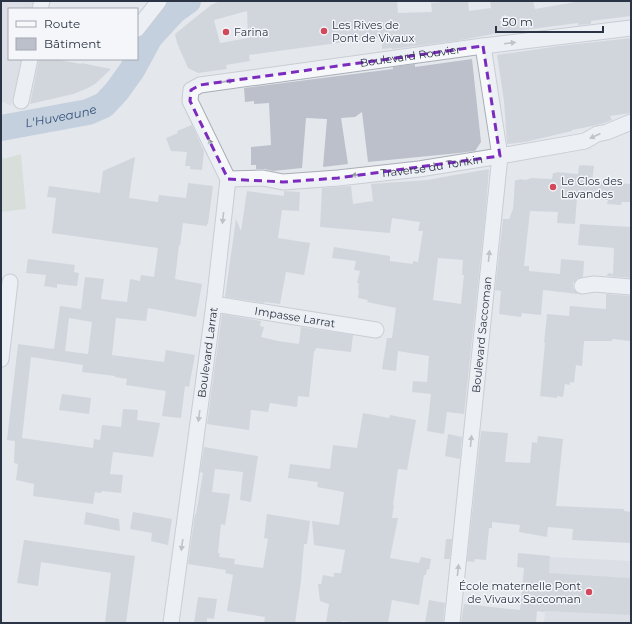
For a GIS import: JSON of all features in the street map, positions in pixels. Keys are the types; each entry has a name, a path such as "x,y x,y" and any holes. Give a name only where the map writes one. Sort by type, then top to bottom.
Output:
{"street":[{"path":"138,28 159,1"},
{"name":"Boulevard Rouvier","path":"228,179 190,100 191,90 200,84 483,46 631,28"},
{"name":"Boulevard Saccoman","path":"452,623 500,156 483,46"},
{"path":"21,101 30,60"},
{"name":"Traverse du Tonkin","path":"228,179 262,178 283,182 338,178 419,169 585,141 597,134 607,132 631,122"},
{"name":"Boulevard Larrat","path":"171,623 214,304 228,179"},
{"path":"1,359 10,282"},
{"path":"582,286 594,284 631,287"},
{"name":"Impasse Larrat","path":"214,304 376,330"}],"highlighted area":[{"path":"483,46 500,156 338,178 283,182 228,179 190,101 191,90 200,85"}],"shaded area":[{"path":"1,1 36,1 34,8 8,8 8,60 22,60 11,106 1,101"},
{"name":"École maternelle Pont de Vivaux Saccoman","path":"550,557 631,561 631,623 544,623"}],"green space":[{"path":"1,151 3,159 21,154 26,209 1,212"}],"building":[{"path":"220,1 397,1 398,13 432,12 431,3 454,1 468,1 469,11 491,8 490,1 533,1 535,9 581,1 631,1 631,16 591,21 591,24 578,25 578,23 509,31 456,41 392,49 382,49 382,37 249,55 250,61 226,65 227,69 198,73 188,68 177,43 175,34 211,5","holes":["247,11 248,38 220,43 214,20"]},
{"path":"631,38 631,113 610,116 612,120 572,131 525,142 507,144 504,101 497,55"},
{"path":"472,59 481,142 475,151 368,162 362,112 355,117 341,118 348,164 323,167 327,119 306,118 302,168 273,171 256,169 256,165 251,165 251,147 271,145 269,103 254,104 254,101 245,102 244,88 393,69 393,67 415,64 415,67"},
{"path":"39,60 60,60 111,69 95,84 86,89 73,94 30,104"},
{"path":"192,125 204,151 202,170 190,169 190,166 185,166 187,152 171,151 166,138 178,133 177,131"},
{"path":"135,157 129,198 158,202 159,195 186,198 188,183 213,186 207,226 183,223 180,246 179,245 175,279 202,284 196,317 148,308 146,321 116,318 112,355 164,362 166,350 195,355 189,387 185,386 181,418 162,416 166,391 126,385 127,379 115,376 82,372 83,365 31,357 22,438 93,448 94,439 100,440 102,425 121,427 123,409 138,410 137,420 160,423 153,457 113,452 110,474 123,475 121,493 102,491 101,493 95,492 93,504 33,496 34,484 16,480 18,464 14,463 15,441 7,440 18,344 54,349 60,306 81,309 85,277 104,279 101,299 127,302 130,279 140,281 141,275 154,277 158,248 52,233 56,198 47,197 49,186 100,193 103,171","holes":["69,318 92,322 88,354 65,351"]},
{"path":"579,165 594,166 592,181 631,184 631,202 622,202 621,205 607,204 608,200 577,198 575,224 557,223 558,212 530,211 524,266 529,266 529,271 560,274 561,259 584,261 583,277 577,279 573,283 573,288 578,294 543,290 541,315 522,313 521,317 499,314 501,291 495,290 503,219 509,219 513,209 515,180 527,180 530,178 552,179 553,173 556,172 578,174"},
{"path":"489,169 464,414 447,412 444,434 427,431 431,394 412,392 413,381 427,382 429,356 398,351 396,371 382,369 387,338 392,338 396,308 367,302 368,300 358,298 359,283 357,283 360,271 354,270 356,261 332,258 334,247 390,256 390,261 413,264 413,261 418,262 423,231 418,231 420,222 392,218 390,233 320,227 322,188 351,186 353,204 373,201 371,184 427,180","holes":["438,258 463,260 462,275 464,275 461,304 433,300"]},
{"path":"247,191 284,196 284,191 300,192 299,211 282,210 278,238 310,243 304,275 286,272 280,304 225,297 236,219 241,231"},
{"path":"580,224 631,227 631,278 607,276 608,273 613,274 614,248 578,245"},
{"path":"28,259 75,265 74,272 79,273 77,286 57,284 57,288 44,286 46,275 26,273"},
{"path":"606,294 631,296 631,341 612,339 612,341 584,341 582,366 576,365 574,383 570,382 570,385 565,384 563,397 557,396 557,398 540,396 547,314 569,316 570,306 606,309"},
{"path":"222,314 261,321 260,326 264,327 261,337 278,341 299,344 301,327 353,335 351,352 316,348 314,351 309,397 298,396 297,407 270,403 268,412 251,410 249,430 207,424"},
{"path":"62,394 91,398 89,414 59,410"},
{"path":"363,413 389,418 390,415 416,420 407,470 398,469 392,518 398,518 390,558 419,563 421,557 431,559 429,570 427,569 426,575 424,575 419,605 392,600 388,623 360,623 342,621 342,623 326,623 329,604 320,601 318,584 321,584 323,575 334,577 334,573 341,573 345,550 314,545 312,521 339,525 344,492 317,487 318,482 288,478 290,464 330,469 333,445 357,448"},
{"path":"481,431 508,433 505,462 530,463 532,442 537,443 538,436 563,439 556,506 624,509 624,511 631,512 631,543 572,540 573,529 548,527 547,537 519,532 520,525 492,522 492,528 489,528 486,560 475,559 474,562 467,561"},
{"path":"448,434 462,437 460,459 445,456"},
{"path":"204,447 258,456 251,502 240,500 243,472 215,469 212,492 230,494 225,525 221,524 218,553 220,553 219,557 235,559 234,564 263,568 268,539 264,538 267,514 310,521 307,544 304,544 301,581 295,623 264,623 265,617 227,611 233,575 225,573 226,570 188,564 195,514 203,473 200,472"},
{"path":"86,512 119,519 120,531 84,524"},
{"path":"133,512 172,519 168,545 151,541 152,533 130,529"},
{"path":"446,539 452,539 450,559 444,559"},
{"path":"24,540 135,556 126,623 105,623 111,573 41,562 38,586 17,583"},
{"path":"518,553 550,556 549,573 631,578 631,615 537,611 536,623 461,623 464,604 520,610 524,568 517,567"},
{"path":"198,597 217,599 214,619 207,618 207,623 194,623"},
{"path":"429,600 445,603 443,623 425,623"}],"waterway":[{"name":"L'Huveaune","path":"138,59 150,37 174,11 188,1"},
{"name":"L'Huveaune","path":"1,128 88,112 104,105 117,91 137,60"}],"place":[{"name":"Les Rives de Pont de Vivaux","path":"324,31"},
{"name":"Farina","path":"226,32"},
{"name":"Le Clos des Lavandes","path":"553,187"},
{"name":"École maternelle Pont de Vivaux Saccoman","path":"589,592"}]}
